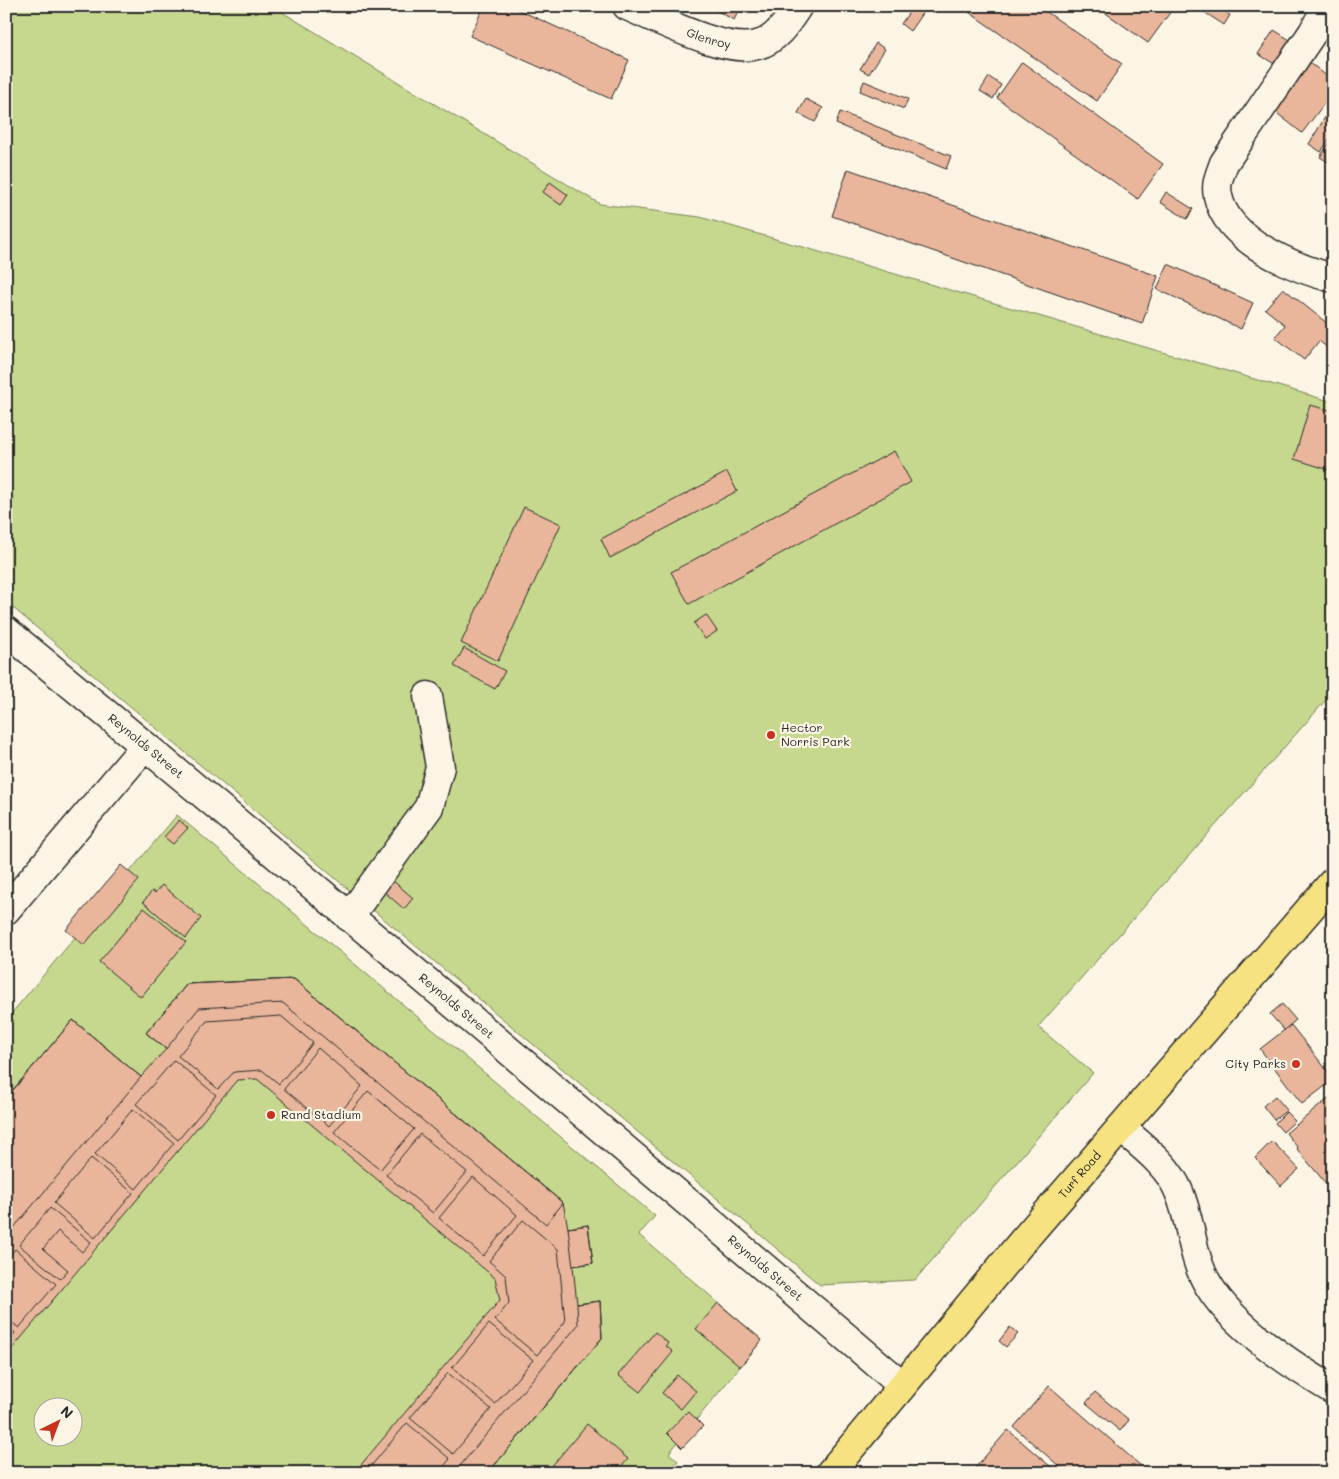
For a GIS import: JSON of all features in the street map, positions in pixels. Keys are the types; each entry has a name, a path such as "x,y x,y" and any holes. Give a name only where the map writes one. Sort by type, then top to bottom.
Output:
{"main road":[{"name":"Turf Road","path":"830,1473 902,1385 1333,882"}],"street":[{"name":"Glenroy","path":"627,6 706,39 728,45 757,45 770,39 792,15"},
{"path":"1327,6 1313,32 1224,163 1217,185 1221,208 1229,221 1240,232 1288,262 1311,272 1333,278"},
{"name":"Reynolds Street","path":"6,631 349,917 902,1385"},
{"path":"349,917 429,807 440,766 428,696"},
{"path":"6,910 145,746"},
{"path":"1122,1128 1151,1154 1179,1191 1198,1261 1208,1286 1255,1336 1333,1390"}],"green space":[{"name":"Hector Norris Park","path":"6,6 272,6 600,204 700,217 1333,402 1333,692 1038,1027 1093,1073 915,1280 820,1285 6,602"},
{"name":"Rand Stadium","path":"177,815 655,1216 639,1235 762,1340 669,1453 678,1461 668,1473 6,1473 6,1014 11,1014"}],"building":[{"path":"484,6 510,6 629,60 611,99 470,36"},
{"path":"708,6 737,6 740,8 734,20"},
{"path":"913,6 923,12 910,31 901,24"},
{"path":"960,6 1038,6 1122,64 1097,101"},
{"path":"1096,6 1174,6 1174,7 1148,43"},
{"path":"1199,6 1216,6 1230,15 1224,25 1198,8"},
{"path":"1274,30 1298,45 1283,69 1258,54"},
{"path":"876,43 885,49 869,74 860,69"},
{"path":"1022,62 1163,164 1138,199 997,98"},
{"path":"1309,62 1333,81 1333,92 1302,133 1273,110"},
{"path":"989,77 1001,85 993,99 980,91"},
{"path":"864,81 908,99 904,109 860,91"},
{"path":"806,99 823,108 815,122 798,113"},
{"path":"1330,109 1333,110 1333,133 1321,152 1309,144"},
{"path":"840,112 951,156 946,169 836,124"},
{"path":"1333,137 1333,165 1320,157"},
{"path":"848,169 1158,276 1142,324 832,216"},
{"path":"550,182 568,195 561,205 543,192"},
{"path":"1166,192 1193,209 1187,219 1160,202"},
{"path":"1333,252 1333,264 1327,259"},
{"path":"1168,264 1253,303 1241,329 1157,289"},
{"path":"1283,288 1333,328 1333,352 1319,341 1304,360 1275,337 1285,325 1265,309"},
{"path":"1310,405 1333,411 1333,471 1294,459"},
{"path":"894,451 911,482 689,604 671,572"},
{"path":"727,472 737,491 610,558 601,539"},
{"path":"524,507 561,524 498,661 461,643"},
{"path":"706,615 717,631 705,639 694,623"},
{"path":"464,648 505,671 495,689 454,666"},
{"path":"179,820 188,828 173,844 164,837"},
{"path":"121,865 139,880 84,945 66,930"},
{"path":"391,879 413,898 404,909 382,890"},
{"path":"162,885 201,918 186,938 143,902 152,891 155,893"},
{"path":"144,908 186,942 141,997 99,962"},
{"path":"1333,944 1333,957 1327,951"},
{"path":"294,979 563,1203 568,1228 588,1225 593,1263 573,1266 577,1304 600,1301 602,1338 488,1473 354,1473 500,1300 495,1278 257,1079 237,1080 6,1356 6,1098 73,1020 141,1077 166,1049 146,1033 187,984"},
{"path":"294,979 563,1203 546,1224 283,1003 199,1008 166,1049 146,1033 187,984"},
{"path":"1282,1004 1296,1020 1284,1030 1270,1014"},
{"path":"281,1016 313,1043 279,1084 262,1070 234,1072 218,1089 178,1056 207,1021"},
{"path":"73,1020 141,1077 6,1237 6,1098"},
{"name":"City Parks","path":"1291,1025 1333,1078 1333,1080 1302,1104 1260,1049"},
{"path":"318,1048 362,1086 329,1126 284,1089"},
{"path":"174,1060 216,1095 178,1140 136,1104"},
{"path":"368,1091 414,1129 380,1170 334,1132"},
{"path":"1333,1095 1333,1192 1286,1133"},
{"path":"1275,1096 1287,1110 1274,1120 1263,1106"},
{"path":"133,1109 174,1143 136,1189 95,1154"},
{"path":"1286,1112 1295,1121 1283,1132 1275,1123"},
{"path":"420,1134 467,1172 433,1213 386,1175"},
{"path":"1272,1141 1299,1169 1281,1186 1255,1158"},
{"path":"91,1158 133,1193 95,1238 54,1203"},
{"path":"473,1177 517,1215 483,1256 439,1218"},
{"path":"50,1208 91,1242 82,1252 58,1231 43,1249 68,1270 60,1279 19,1245"},
{"path":"523,1220 558,1249 565,1322 537,1355 495,1320 509,1303 506,1276 489,1261"},
{"path":"588,1225 593,1263 573,1266 568,1228"},
{"path":"15,1249 56,1284 19,1328 6,1318 6,1260"},
{"path":"600,1301 602,1338 488,1473 454,1473 578,1325 577,1304"},
{"path":"718,1303 762,1340 740,1367 696,1329"},
{"path":"489,1324 533,1360 495,1404 452,1368"},
{"path":"6,1325 15,1333 6,1343"},
{"path":"1010,1327 1018,1334 1006,1347 999,1341"},
{"path":"655,1332 668,1343 666,1346 673,1352 640,1392 618,1375"},
{"path":"448,1373 491,1409 453,1454 410,1418"},
{"path":"677,1375 696,1391 681,1409 662,1393"},
{"path":"1049,1386 1149,1473 1067,1473 1014,1427"},
{"path":"1095,1392 1129,1420 1120,1431 1086,1403"},
{"path":"688,1411 703,1426 682,1448 667,1433"},
{"path":"407,1423 450,1459 438,1473 379,1473 371,1466"},
{"path":"587,1424 628,1459 616,1473 546,1473"},
{"path":"1008,1430 1058,1473 981,1473 975,1468"}],"place":[{"name":"Hector Norris Park","path":"771,735"},
{"name":"City Parks","path":"1296,1064"},
{"name":"Rand Stadium","path":"271,1115"}]}
